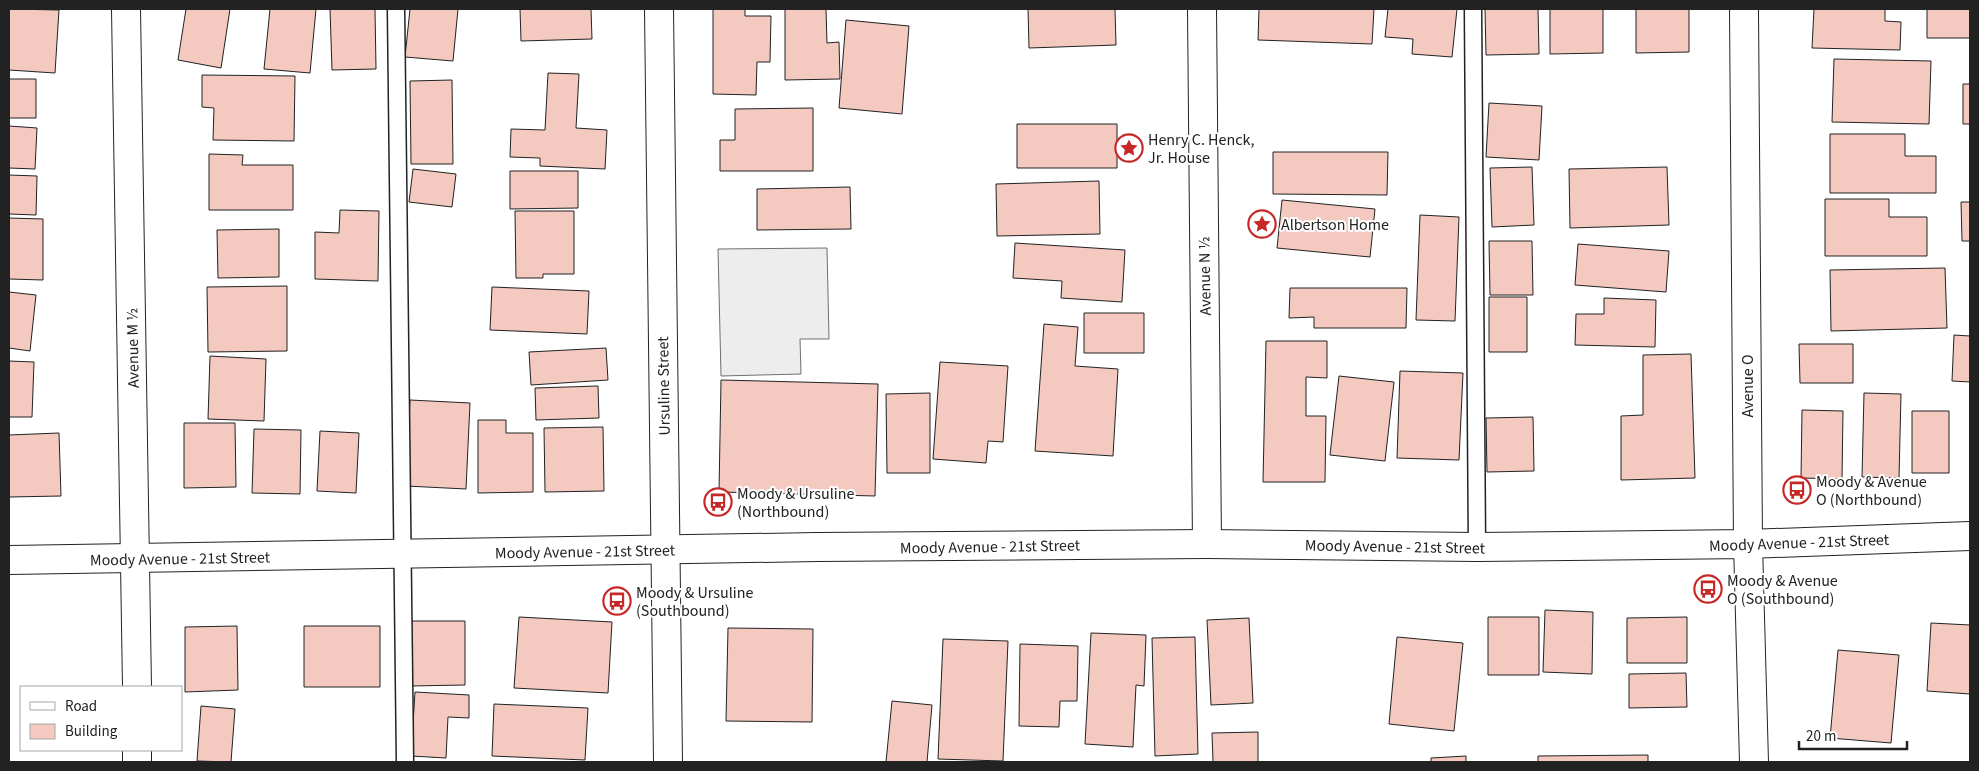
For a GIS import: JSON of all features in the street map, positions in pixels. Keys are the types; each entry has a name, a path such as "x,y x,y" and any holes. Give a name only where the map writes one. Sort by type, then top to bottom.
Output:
{"street":[{"name":"Avenue M ½","path":"126,9 137,686"},
{"name":"Ursuline Street","path":"659,9 668,762"},
{"name":"Avenue N ½","path":"1202,9 1207,544"},
{"name":"Avenue O","path":"1744,9 1748,544 1754,762"},
{"name":"Moody Avenue - 21st Street","path":"9,560 1207,544 1477,547 1748,544 1970,536"}],"lane":[{"path":"396,9 405,762"},
{"path":"1473,9 1477,547"}],"shaded area":[{"path":"827,248 829,339 800,339 801,374 721,376 718,249"}],"building":[{"path":"9,9 59,10 55,73 9,70"},
{"path":"186,9 230,9 221,68 178,60"},
{"path":"270,9 316,9 310,73 264,69"},
{"path":"330,9 375,9 376,69 332,70"},
{"path":"410,9 458,9 453,61 405,57"},
{"path":"520,9 591,9 592,39 521,41"},
{"path":"713,9 745,9 745,16 771,16 770,62 757,62 756,95 713,94"},
{"path":"785,9 826,9 827,43 839,42 840,79 785,80"},
{"path":"1028,9 1115,9 1116,45 1029,48"},
{"path":"1259,9 1374,9 1372,44 1258,40"},
{"path":"1388,9 1457,9 1452,57 1412,54 1413,39 1385,37"},
{"path":"1485,9 1538,9 1539,54 1486,55"},
{"path":"1550,9 1603,9 1603,53 1550,54"},
{"path":"1636,9 1689,9 1689,52 1636,53"},
{"path":"1814,9 1885,9 1885,21 1901,22 1900,50 1812,48"},
{"path":"1927,9 1970,9 1970,38 1927,38"},
{"path":"846,20 909,26 902,114 839,108"},
{"path":"1834,59 1931,61 1929,124 1832,122"},
{"path":"548,73 579,74 576,128 607,130 605,169 540,166 540,158 510,157 511,129 545,130"},
{"path":"202,75 295,76 294,141 213,140 214,108 202,107"},
{"path":"9,79 36,79 36,118 9,118"},
{"path":"452,80 453,164 411,164 410,81"},
{"path":"1963,84 1970,84 1970,124 1963,124"},
{"path":"1489,103 1542,106 1539,160 1486,157"},
{"path":"813,108 813,171 720,171 720,140 735,140 735,109"},
{"path":"1017,124 1117,124 1117,168 1017,168"},
{"path":"9,126 37,128 35,169 9,168"},
{"path":"1830,134 1905,134 1905,156 1936,156 1936,193 1830,193"},
{"path":"1273,152 1388,152 1387,195 1273,194"},
{"path":"209,154 243,155 242,165 293,165 293,210 209,210"},
{"path":"1532,167 1534,225 1492,227 1490,168"},
{"path":"1667,167 1669,225 1570,228 1569,169"},
{"path":"413,169 456,174 452,207 409,202"},
{"path":"510,171 578,171 578,208 510,209"},
{"path":"9,175 37,176 36,215 9,214"},
{"path":"1099,181 1100,234 997,236 996,184"},
{"path":"850,187 851,229 757,230 757,189"},
{"path":"1825,199 1889,199 1889,217 1927,217 1927,256 1825,256"},
{"path":"1282,200 1375,209 1370,257 1277,248"},
{"path":"1961,202 1970,202 1970,241 1962,241"},
{"path":"340,210 379,211 378,281 315,279 315,232 339,233"},
{"path":"515,211 574,211 574,274 543,274 543,278 516,278"},
{"path":"1420,215 1459,217 1455,321 1416,320"},
{"path":"9,218 43,219 43,280 9,279"},
{"path":"279,229 279,277 218,278 217,230"},
{"path":"1489,241 1532,241 1533,295 1490,295"},
{"path":"1015,243 1125,250 1122,302 1061,298 1062,281 1013,278"},
{"path":"1578,244 1669,251 1666,292 1575,285"},
{"path":"1945,268 1947,328 1831,331 1830,270"},
{"path":"287,286 287,351 208,352 207,287"},
{"path":"492,287 589,291 587,334 490,330"},
{"path":"1290,288 1407,288 1406,328 1314,328 1314,317 1289,318"},
{"path":"9,292 36,295 30,351 9,348"},
{"path":"1489,297 1527,297 1527,352 1489,352"},
{"path":"1604,298 1656,300 1655,347 1575,345 1576,314 1604,314"},
{"path":"1084,313 1144,313 1144,353 1084,353"},
{"path":"1044,324 1078,327 1075,366 1118,369 1113,456 1035,451"},
{"path":"1954,335 1970,336 1970,382 1952,381"},
{"path":"1266,341 1327,341 1327,378 1306,377 1306,416 1326,416 1325,482 1263,482"},
{"path":"1799,344 1853,344 1853,383 1800,383"},
{"path":"606,348 608,380 531,385 529,352"},
{"path":"1691,354 1695,478 1621,480 1621,416 1643,415 1643,355"},
{"path":"210,356 266,359 264,421 208,419"},
{"path":"9,361 34,362 32,417 9,417"},
{"path":"940,362 1008,366 1003,442 988,441 986,463 933,459"},
{"path":"1400,371 1463,373 1459,460 1397,458"},
{"path":"1339,376 1394,382 1385,461 1330,455"},
{"path":"721,380 878,384 875,496 719,492"},
{"path":"598,386 599,418 536,420 535,388"},
{"path":"930,393 930,473 887,473 886,394"},
{"path":"1864,393 1901,394 1899,478 1862,477"},
{"path":"410,400 470,403 466,489 406,486"},
{"path":"1802,410 1843,411 1842,479 1801,478"},
{"path":"1912,411 1949,411 1949,473 1912,473"},
{"path":"1533,417 1534,471 1487,472 1486,418"},
{"path":"478,420 506,420 506,433 533,433 533,492 478,493"},
{"path":"184,423 235,423 236,487 184,488"},
{"path":"603,427 604,491 545,492 544,428"},
{"path":"254,429 301,430 300,494 252,493"},
{"path":"320,431 359,433 356,493 317,491"},
{"path":"59,433 61,496 9,497 9,435"},
{"path":"1545,610 1593,612 1592,674 1543,672"},
{"path":"519,617 612,622 608,693 514,688"},
{"path":"1488,617 1539,617 1539,675 1488,675"},
{"path":"1687,617 1687,663 1627,663 1627,618"},
{"path":"1249,618 1253,703 1211,705 1207,620"},
{"path":"411,621 465,621 465,685 410,686"},
{"path":"1931,623 1970,625 1970,694 1927,691"},
{"path":"237,626 238,690 185,692 185,627"},
{"path":"304,626 380,626 380,687 304,687"},
{"path":"728,628 813,629 812,722 726,721"},
{"path":"1091,633 1146,635 1144,686 1136,685 1133,747 1085,744"},
{"path":"1195,637 1198,754 1155,756 1152,638"},
{"path":"1397,637 1463,643 1454,731 1389,724"},
{"path":"943,639 1008,641 1003,761 938,759"},
{"path":"1020,644 1078,646 1077,701 1060,701 1059,727 1019,726"},
{"path":"1838,650 1899,655 1891,743 1830,738"},
{"path":"1686,673 1687,707 1629,708 1629,674"},
{"path":"415,692 469,695 469,718 448,717 446,758 411,756"},
{"path":"892,701 932,705 927,762 886,762"},
{"path":"494,704 588,708 585,760 492,756"},
{"path":"201,706 235,709 231,762 197,761"},
{"path":"1258,732 1258,762 1213,762 1212,733"},
{"path":"1648,755 1648,762 1538,762 1538,756"},
{"path":"1466,756 1466,762 1431,762 1431,758"}],"place":[{"name":"Henry C. Henck, Jr. House","path":"1129,148"},
{"name":"Albertson Home","path":"1262,224"},
{"name":"Moody & Avenue O (Northbound)","path":"1797,490"},
{"name":"Moody & Ursuline (Northbound)","path":"718,502"},
{"name":"Moody & Avenue O (Southbound)","path":"1708,589"},
{"name":"Moody & Ursuline (Southbound)","path":"617,601"}]}
